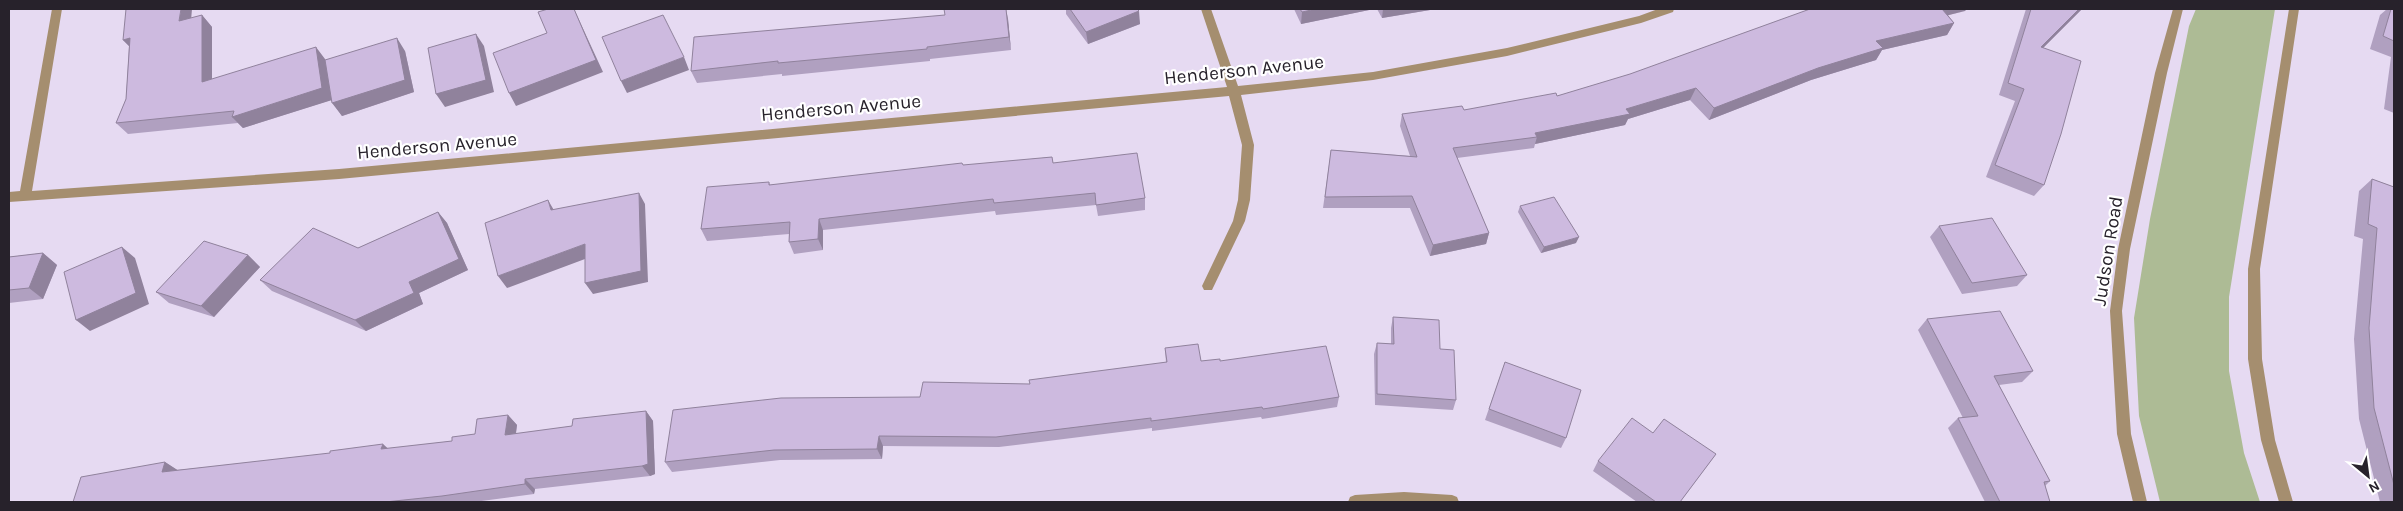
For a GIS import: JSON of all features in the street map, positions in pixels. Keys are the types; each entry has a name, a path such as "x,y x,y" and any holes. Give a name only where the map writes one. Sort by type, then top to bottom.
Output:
{"street":[{"path":"25,195 57,9"},
{"path":"1206,9 1234,91 1248,144 1244,200 1239,221 1208,286"},
{"name":"Henderson Avenue","path":"9,197 339,174 1234,91 1373,76 1507,52 1641,19 1669,9"},
{"name":"Judson Road","path":"2140,502 2124,434 2116,311 2124,249 2161,73 2178,9"},
{"path":"2286,502 2268,440 2255,359 2254,269 2294,9"},
{"path":"1355,502 1410,497 1452,502"}],"green space":[{"path":"2196,9 2275,9 2229,297 2229,371 2244,453 2260,502 2160,502 2139,416 2134,318 2150,219 2189,26"}],"building":[{"path":"126,9 181,9 179,21 202,15 202,82 316,47 322,88 232,117 234,111 116,123 126,99 130,38 123,40"},
{"path":"548,9 574,9 596,60 509,93 493,53 547,33 538,12"},
{"path":"944,9 1006,9 1009,37 927,47 927,49 778,63 778,61 691,71 694,37 945,15"},
{"path":"1070,9 1137,9 1139,11 1086,32"},
{"path":"1300,9 1316,9 1302,12"},
{"path":"1810,9 1942,9 1954,23 1876,41 1883,48 1818,68 1714,108 1696,88 1626,109 1630,114 1535,133 1537,137 1453,148 1489,233 1433,245 1412,196 1325,197 1331,150 1417,157 1402,114 1462,106 1464,110 1556,93 1557,96 1630,74"},
{"path":"2031,9 2079,9 2041,47 2081,61 2061,134 2044,185 1995,165 2024,89 2008,83"},
{"path":"2391,9 2394,9 2394,41 2383,36"},
{"path":"663,15 684,57 621,81 602,37"},
{"path":"476,34 486,80 436,94 428,48"},
{"path":"397,38 405,80 332,103 325,60"},
{"path":"1137,153 1145,198 1096,205 1095,193 994,203 993,199 819,219 818,239 789,242 790,222 701,229 707,187 769,182 769,185 962,163 963,165 1052,157 1053,163"},
{"path":"2372,179 2394,187 2394,485 2374,408 2369,328 2377,228 2368,224"},
{"path":"639,193 641,271 585,283 585,244 498,276 485,223 548,200 551,210"},
{"path":"1554,197 1579,237 1544,247 1520,206"},
{"path":"438,212 459,259 409,282 414,293 355,320 260,280 313,228 358,248"},
{"path":"1992,218 2027,275 1972,283 1939,226"},
{"path":"204,241 248,255 201,306 156,292"},
{"path":"122,247 136,293 76,320 64,272"},
{"path":"43,253 29,288 9,290 9,257"},
{"path":"2000,311 2033,371 1994,376 2050,481 2044,482 2050,502 2000,502 1958,418 1978,416 1927,319"},
{"path":"1393,317 1439,320 1440,349 1454,350 1456,400 1377,394 1377,343 1394,344"},
{"path":"1198,344 1201,361 1220,359 1220,361 1326,346 1339,397 1263,409 1262,407 1151,421 1151,418 996,437 879,436 877,449 774,450 665,462 673,410 781,398 920,397 923,382 1030,384 1029,380 1167,362 1165,348"},
{"path":"1505,362 1581,390 1566,438 1489,409"},
{"path":"646,411 648,464 642,466 525,479 525,484 385,502 73,502 81,477 165,462 162,472 330,453 330,451 383,444 381,449 452,441 452,437 475,434 477,419 508,415 505,435 572,426 573,419"},
{"path":"1632,418 1653,433 1664,419 1716,454 1680,502 1656,502 1598,461"}]}
